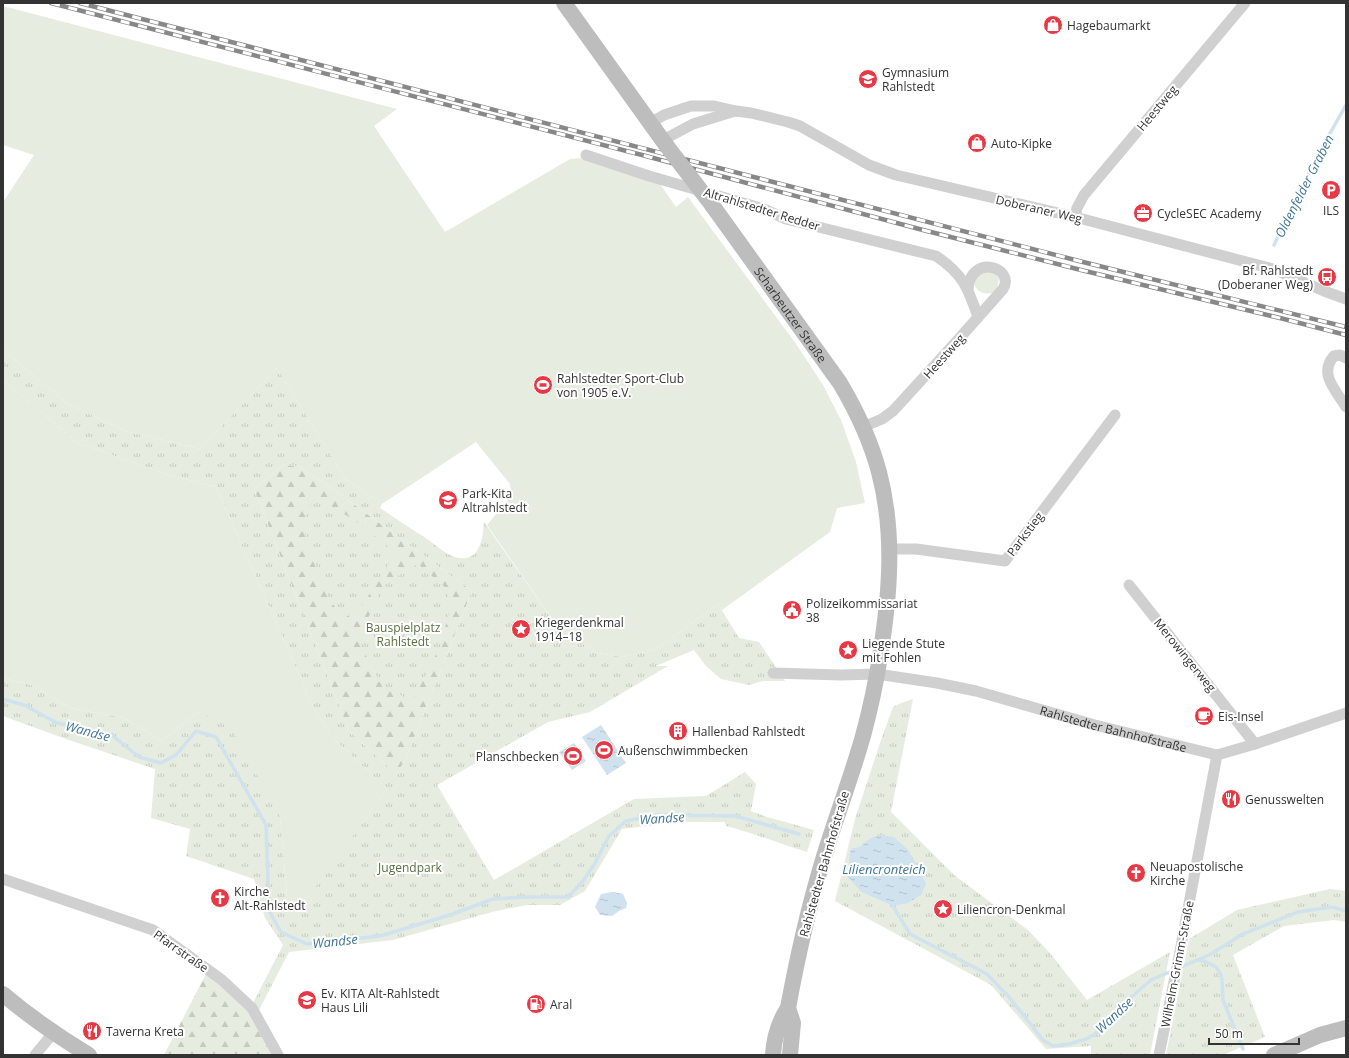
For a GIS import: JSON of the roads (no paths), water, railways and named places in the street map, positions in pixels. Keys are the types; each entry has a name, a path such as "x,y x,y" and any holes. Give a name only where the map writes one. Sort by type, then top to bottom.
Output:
{"main road":[{"name":"Scharbeutzer Straße","path":"564,3 650,123 712,205 840,383 852,403 863,427 879,472 886,506 890,549 889,587 877,674"},
{"name":"Rahlstedter Bahnhofstraße","path":"773,1055 780,1021 788,1008 808,914 822,863 863,735 877,674"},
{"path":"3,994 54,1032 90,1055"},
{"name":"Rahlstedter Bahnhofstraße","path":"788,1008 793,1023 790,1055"},
{"path":"1274,1055 1320,1035 1346,1028"}],"street":[{"name":"Heestweg","path":"1075,217 1077,208 1084,195 1246,3"},
{"name":"Doberaner Weg","path":"650,123 664,115 691,106 714,106 772,117 800,126 869,165 896,175 1075,217 1273,269 1346,299"},
{"name":"Doberaner Weg","path":"665,142 693,124 736,111"},
{"name":"Altrahlstedter Redder","path":"586,155 649,176 764,209 786,219 936,256 960,276 968,290 978,317"},
{"name":"Heestweg","path":"863,427 882,419 893,411 1003,289 1005,285 1005,278 1001,272 996,269 986,267 980,268 970,279 968,290"},
{"path":"1346,358 1340,355 1334,356 1329,362 1327,376 1346,403"},
{"name":"Parkstieg","path":"890,549 916,549 1005,561 1115,415"},
{"name":"Merowingerweg","path":"1128,585 1255,744"},
{"name":"Rahlstedter Bahnhofstraße","path":"773,673 841,675 877,674 922,680 976,691 1095,725 1217,755 1255,744 1346,713"},
{"name":"Wilhelm-Grimm-Straße","path":"1158,1055 1217,755"},
{"name":"Pfarrstraße","path":"3,879 153,930 222,980 252,1008 278,1055"},
{"path":"35,1055 54,1032"}],"water":[{"name":"Außenschwimmbecken","path":"601,725 626,763 607,775 582,737"},
{"name":"Planschbecken","path":"574,743 586,761 572,770 559,752"},
{"name":"Liliencronteich","path":"881,835 894,837 908,850 920,870 926,884 921,895 908,903 893,906 861,892 848,877 850,851 853,848 859,847 871,838"},
{"path":"612,892 623,894 627,903 626,908 612,916 600,915 595,907 601,894"}],"waterway":[{"name":"Oldenfelder Graben","path":"1274,245 1315,160 1346,105"},
{"name":"Wandse","path":"3,699 24,705 57,723 113,736 139,757 161,763 176,755 196,731 216,737 266,825 269,911 281,932 307,944 380,936 450,915 493,899 568,897 583,881 595,863 609,836 626,821 657,815 735,816 799,834"},
{"name":"Wandse","path":"891,903 910,934 987,974 1009,997 1043,1040 1053,1046 1069,1044 1086,1039 1095,1034 1129,999 1151,980 1209,955 1243,934 1298,912 1332,907 1346,911"},
{"path":"1198,960 1204,961 1216,967 1220,973 1222,980 1223,1000 1243,1049"}],"railway":[{"path":"51,3 642,155 923,230 1346,335"},
{"path":"80,3 1083,262 1346,327"}],"place":[{"name":"Hagebaumarkt","path":"1053,25"},
{"name":"Gymnasium Rahlstedt","path":"868,79"},
{"name":"Auto-Kipke","path":"977,143"},
{"name":"ILS","path":"1331,190"},
{"name":"CycleSEC Academy","path":"1143,213"},
{"name":"Bf. Rahlstedt (Doberaner Weg)","path":"1327,277"},
{"name":"Rahlstedter Sport-Club von 1905 e.V.","path":"543,385"},
{"name":"Park-Kita Altrahlstedt","path":"448,500"},
{"name":"Polizeikommissariat 38","path":"792,610"},
{"name":"Kriegerdenkmal 1914–18","path":"521,629"},
{"name":"Liegende Stute mit Fohlen","path":"848,650"},
{"name":"Eis-Insel","path":"1204,716"},
{"name":"Hallenbad Rahlstedt","path":"678,731"},
{"name":"Außenschwimmbecken","path":"604,750"},
{"name":"Planschbecken","path":"573,756"},
{"name":"Genusswelten","path":"1231,799"},
{"name":"Neuapostolische Kirche","path":"1136,873"},
{"name":"Kirche Alt-Rahlstedt","path":"220,898"},
{"name":"Liliencron-Denkmal","path":"943,909"},
{"name":"Ev. KITA Alt-Rahlstedt Haus Lili","path":"307,1000"},
{"name":"Aral","path":"536,1004"},
{"name":"Taverna Kreta","path":"92,1031"}],"park label":[{"name":"Bauspielplatz Rahlstedt","path":"403,634"},
{"name":"Jugendpark","path":"410,867"}]}
